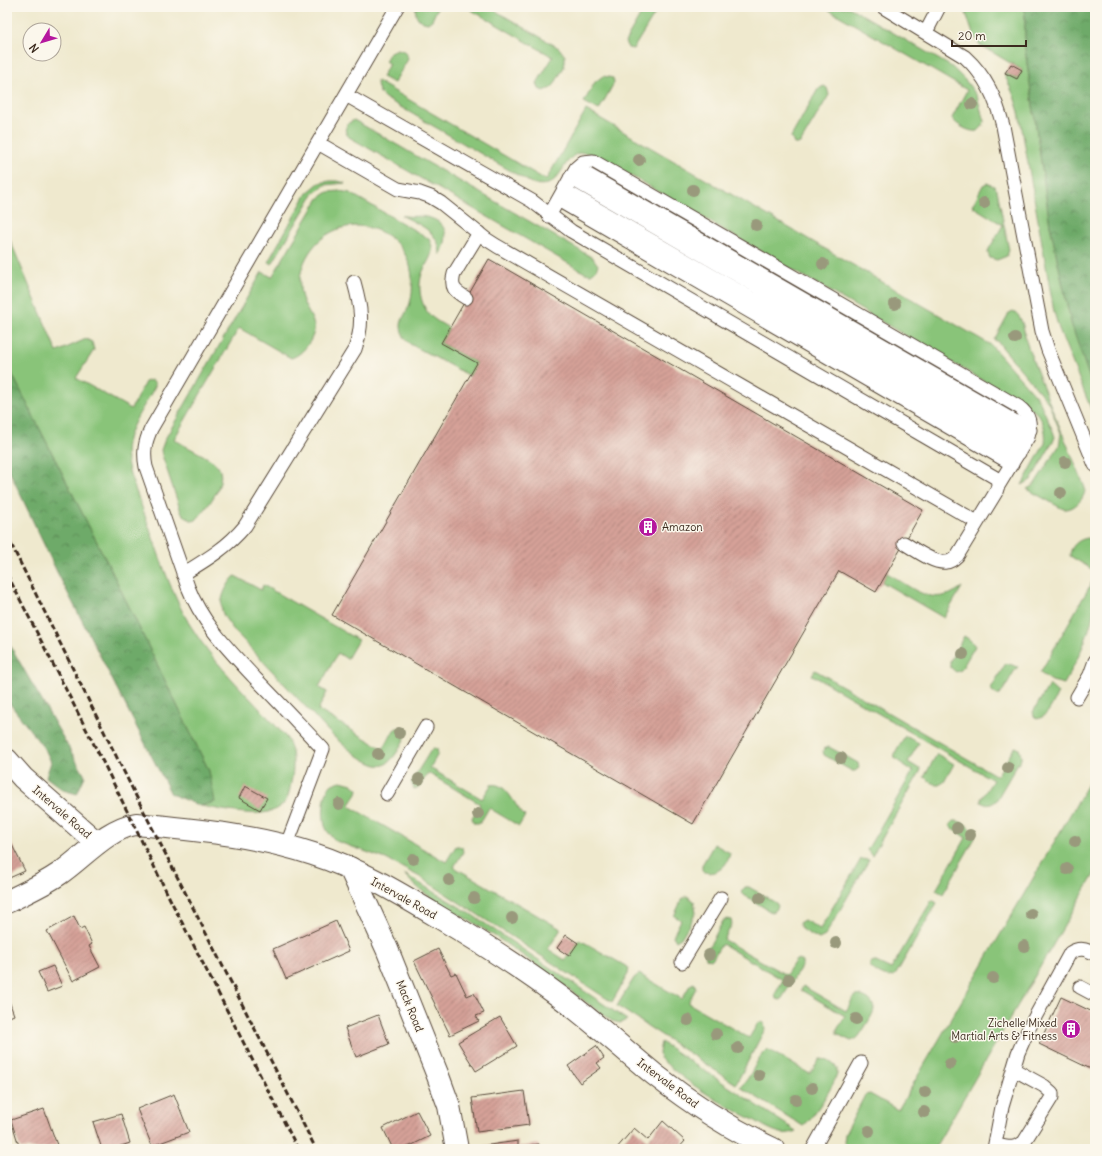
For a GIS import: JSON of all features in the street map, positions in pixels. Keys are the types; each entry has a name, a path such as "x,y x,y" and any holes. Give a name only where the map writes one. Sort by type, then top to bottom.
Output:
{"main road":[{"name":"Intervale Road","path":"7,760 24,778 97,843 126,825 136,824 220,833 286,846 313,854 350,868 404,896 471,936 529,974 561,997 655,1075 692,1103 773,1149"},
{"path":"7,902 57,875 97,843"},
{"name":"Mack Road","path":"350,868 387,949 438,1076 448,1106 457,1149"}],"lane":[{"path":"286,846 323,749 226,647 211,629 193,600 146,467 144,451 151,429 397,7"},
{"path":"883,7 957,50 974,65 982,75 994,96 1003,126 1042,331 1048,350 1095,466"},
{"path":"926,32 939,7"},
{"path":"346,95 532,201 549,216 571,231 989,473 996,478 998,481 998,486"},
{"path":"318,143 398,189 425,195 441,203 497,246 977,522"},
{"path":"549,216 567,184 583,162 589,160 598,163 1019,407 1028,415 1030,421 1022,447 957,556 948,562 936,561 904,543"},
{"path":"567,184 1022,447"},
{"path":"567,184 1022,447"},
{"path":"466,298 459,294 453,287 452,282 454,274 479,233"},
{"path":"184,574 227,546 245,526 355,349 360,335 361,319 354,282"},
{"path":"1077,697 1090,675 1095,661"},
{"path":"387,794 426,727"},
{"path":"682,962 720,898"},
{"path":"1013,1069 1044,1086 1052,1093 1052,1097 1024,1142 1019,1146 1012,1148 995,1147 1002,1107 1013,1069 1029,1028 1070,954 1080,948 1095,953"},
{"path":"1080,987 1095,995"},
{"path":"813,1149 861,1063"}],"green space":[{"path":"416,7 438,7 432,20 428,23 418,18"},
{"path":"466,7 489,7 559,48 565,56 565,62 564,67 554,85 544,91 539,89 537,83 553,57"},
{"path":"645,7 659,7 633,49 628,48 625,42"},
{"path":"824,7 849,7 952,67 966,81 977,96 984,121 983,126 978,131 967,130 960,126 952,118 967,90"},
{"path":"964,7 1025,7 1025,49 1050,225 1071,323 1095,394 1095,419 1059,329 1054,312 1019,112 1004,73 1017,79 1022,70 980,45 973,34"},
{"path":"1025,7 1095,7 1095,394 1071,323 1050,225 1025,49"},
{"path":"398,49 406,52 408,59 394,83 382,77 389,64 385,61 390,52"},
{"path":"603,76 613,78 614,83 599,110 584,102 595,82"},
{"path":"377,81 546,180 586,110 991,345 1039,400 1055,437 1053,442 1031,480 1022,485 1045,443 1045,433 1041,418 1030,408 597,156 579,153 572,157 554,180 548,184 533,184 385,98 377,86"},
{"path":"824,86 827,88 829,95 801,142 794,144 791,137 818,89"},
{"path":"354,120 593,258 598,265 596,270 591,274 585,273 349,137 345,130 349,123"},
{"path":"330,181 345,183 325,185 314,193 272,264 268,262 307,193 319,183"},
{"path":"987,183 994,186 997,190 1009,250 1007,256 997,260 990,258 988,253 1003,225 972,206 983,185"},
{"path":"340,191 350,193 428,238 431,242 432,250 420,282 422,302 433,318 449,328 441,343 477,363 470,376 410,344 405,338 401,323 411,300 412,279 410,265 404,252 395,242 384,234 371,228 357,226 344,228 330,233 315,245 304,262 301,271 300,291 314,325 313,335 308,345 300,353 291,358 239,328 174,439 214,462 219,468 221,476 220,484 212,500 196,520 193,521 181,512 162,455 161,450 165,439 262,272 272,277 319,198 328,192"},
{"path":"401,215 426,217 439,222 443,226 446,237 440,255 439,247 432,234"},
{"path":"7,233 57,352 86,339 92,342 94,350 76,378 131,409 145,382 151,380 155,383 155,386 135,421 127,443 127,461 134,487 164,570 190,625 211,655 289,742 293,757 292,778 287,799 278,808 268,812 245,813 200,806 214,802 209,771 114,576 7,364"},
{"path":"1013,311 1017,313 1021,321 1027,344 1085,488 1083,496 1077,504 1069,509 1061,508 1027,489 1034,485 1059,446 1061,433 1048,402 997,341 994,340 1009,313"},
{"path":"7,364 114,576 209,771 215,802 200,806 171,794 57,572 7,466"},
{"path":"1088,538 1095,541 1095,571 1070,556 1073,546 1081,540"},
{"path":"887,573 915,590 932,596 942,596 952,593 962,587 944,618 882,582"},
{"path":"235,576 261,590 263,585 358,640 347,659 338,653 319,687 327,692 318,710 383,749 394,730 401,728 406,735 397,752 388,763 378,765 371,763 355,754 340,742 232,628 223,614 222,599 226,589"},
{"path":"1095,577 1095,599 1093,613 1084,644 1064,684 1052,681 1040,673"},
{"path":"964,636 975,646 961,670 956,672 950,667 950,661"},
{"path":"7,640 85,776 77,794 63,790 46,777 51,762 46,751 7,700"},
{"path":"1006,663 1018,667 1003,690 997,695 991,688"},
{"path":"815,670 997,776 1014,748 1016,747 1019,749 1021,758 996,801 985,804 981,802 981,799 993,780 812,675"},
{"path":"1049,685 1058,693 1047,713 1041,718 1037,719 1033,712"},
{"path":"905,736 919,743 908,762 921,770 872,856 867,850 913,771 895,757 895,754"},
{"path":"829,747 858,763 859,768 852,771 824,755 824,749"},
{"path":"434,748 437,749 438,754 430,768 482,799 491,785 502,787 525,816 519,826 489,808 480,823 474,823 472,818 480,804 428,773 419,787 414,789 411,782 431,750"},
{"path":"937,754 954,764 944,782 939,785 936,785 924,777"},
{"path":"1095,772 1095,873 934,1149 849,1148 844,1143 845,1134 865,1095 870,1094 898,1110"},
{"path":"341,781 352,784 358,789 357,794 349,806 446,862 456,846 462,847 463,852 454,867 561,929 548,949 565,960 580,940 629,968 628,974 612,1002 420,877 386,859 336,841 325,826 324,805 326,794 330,786"},
{"path":"954,821 961,822 970,828 975,838 943,894 936,890 966,838 950,826 950,824"},
{"path":"714,844 730,853 729,858 720,870 707,873 702,871 702,865"},
{"path":"861,859 869,860 825,936 819,939 801,929 799,923 804,920 820,929"},
{"path":"404,874 468,912 627,1020 620,1023 612,1021 506,943 433,899"},
{"path":"745,887 749,887 776,903 778,906 776,910 771,912 744,895 741,892"},
{"path":"687,896 694,901 696,913 681,938 676,941 673,936 681,920 674,916 682,899"},
{"path":"932,900 937,903 896,974 889,977 870,968 870,963 874,961 891,969"},
{"path":"727,919 731,920 732,924 724,940 786,975 795,961 798,959 802,962 802,965 781,1000 776,999 775,994 783,980 722,944 711,960 706,958 705,954 723,921"},
{"path":"639,974 682,999 690,985 694,983 696,988 688,1003 749,1038 758,1023 764,1023 765,1029 736,1084 617,1006 634,978"},
{"path":"803,986 846,1011 856,996 863,996 869,1000 874,1009 868,1023 858,1037 851,1041 837,1034 837,1030 845,1016 801,990"},
{"path":"661,1042 796,1131 791,1133 781,1133 767,1128 693,1085 660,1058 659,1052"},
{"path":"767,1049 810,1074 820,1059 834,1064 837,1068 837,1074 827,1094 817,1110 803,1126 740,1087 748,1079 759,1058"}],"building":[{"path":"1011,64 1022,70 1017,79 1005,73"},
{"name":"Amazon","path":"489,259 923,510 876,592 839,571 693,824 332,615 477,363 441,343"},
{"path":"245,786 267,798 260,810 239,798"},
{"path":"12,845 25,871 7,879 7,847"},
{"path":"74,916 80,929 84,927 92,944 89,946 100,967 73,981 47,931"},
{"path":"336,921 349,951 286,979 273,949"},
{"path":"566,935 578,943 569,956 557,948"},
{"path":"438,949 451,975 456,973 467,996 474,993 484,1013 476,1016 479,1021 450,1035 414,961"},
{"path":"53,966 62,986 47,992 38,972"},
{"path":"7,995 14,1015 7,1018"},
{"name":"Zichelle Mixed Martial Arts & Fitness","path":"1061,997 1095,1013 1095,1071 1039,1044"},
{"path":"378,1015 389,1044 356,1057 345,1028"},
{"path":"500,1017 517,1046 476,1071 458,1042"},
{"path":"596,1046 604,1058 597,1063 601,1068 580,1083 568,1066"},
{"path":"524,1091 529,1125 477,1132 472,1098"},
{"path":"174,1094 189,1132 152,1146 137,1109"},
{"path":"44,1109 57,1145 46,1149 20,1149 11,1120"},
{"path":"417,1111 430,1136 404,1149 393,1149 383,1128"},
{"path":"121,1114 130,1143 112,1149 102,1149 93,1122"},
{"path":"663,1121 685,1141 678,1149 616,1149 634,1128 648,1140"},
{"path":"518,1141 518,1147 539,1144 540,1149 482,1149 482,1146"}],"railway":[{"path":"7,536 137,798 316,1149"},
{"path":"7,574 105,766 171,901 298,1149"}],"place":[{"name":"Amazon","path":"648,527"},
{"name":"Zichelle Mixed Martial Arts & Fitness","path":"1071,1029"}]}
